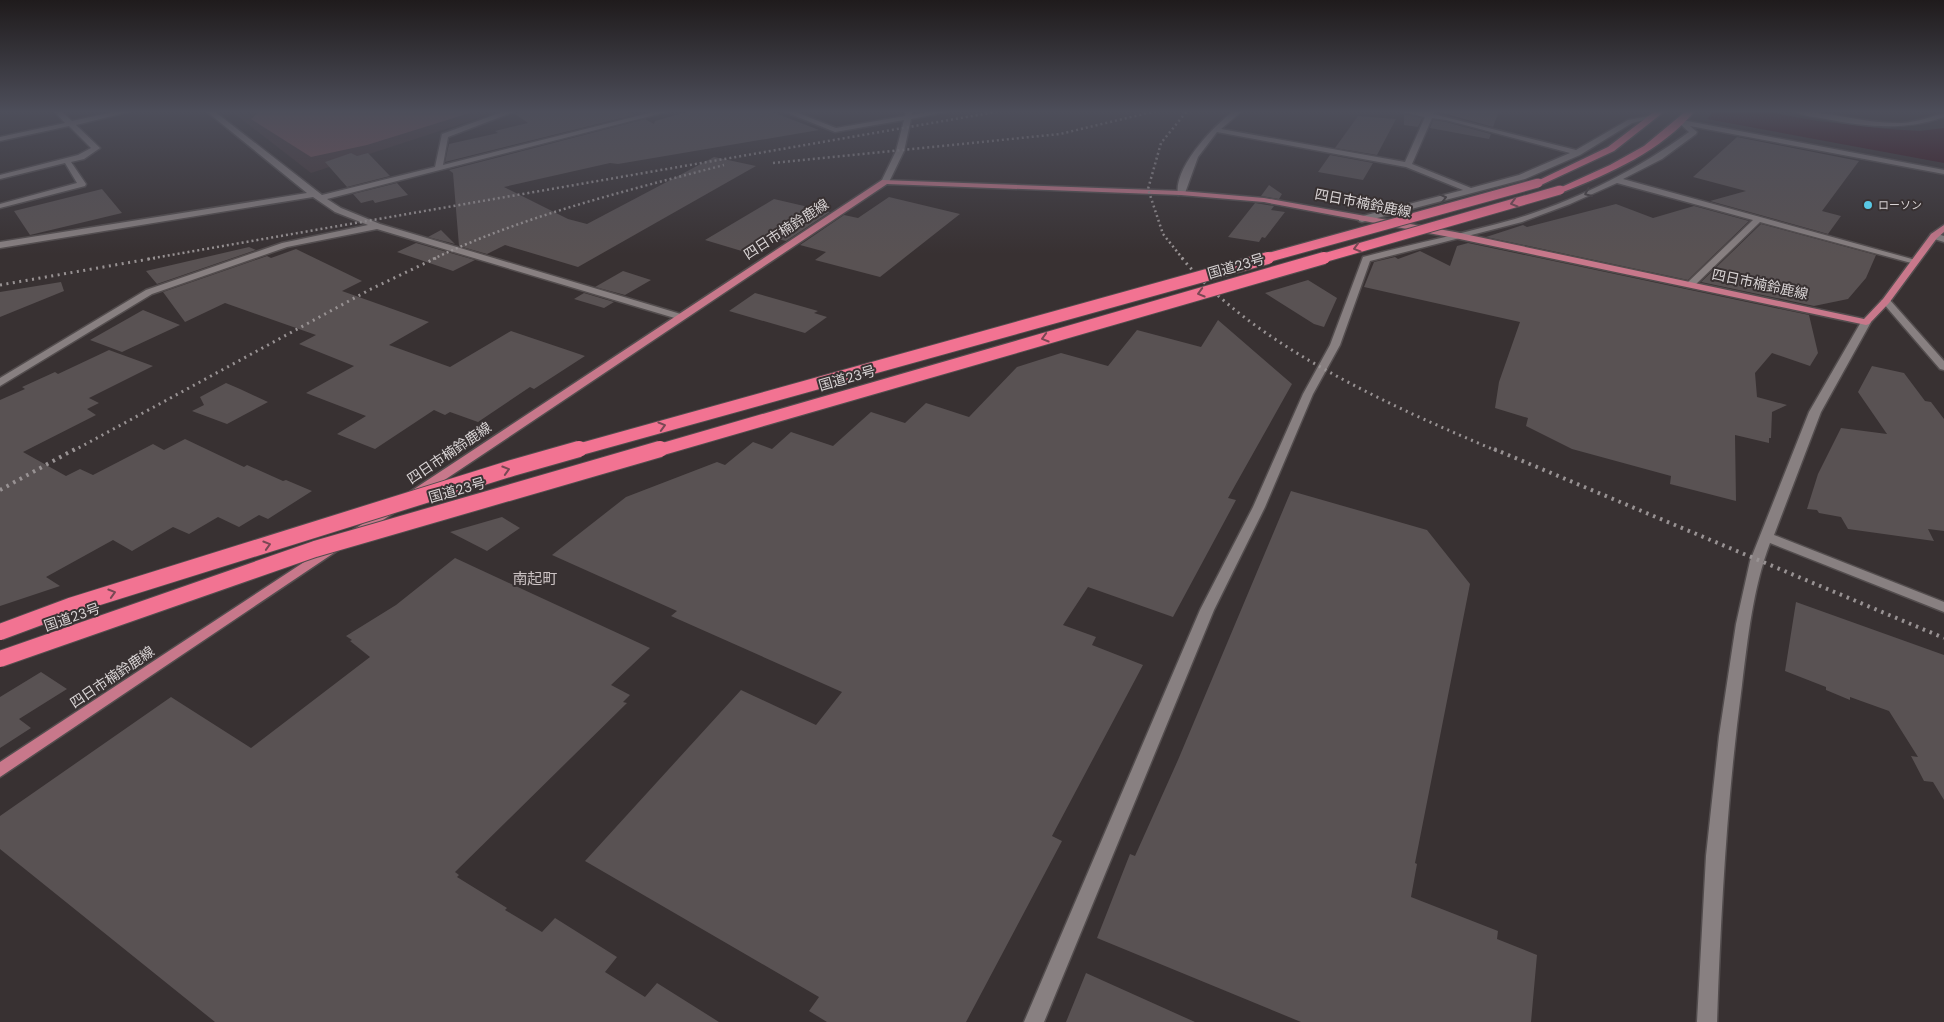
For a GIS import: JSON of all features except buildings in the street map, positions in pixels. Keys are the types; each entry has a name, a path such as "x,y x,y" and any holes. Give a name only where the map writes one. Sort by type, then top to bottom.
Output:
{"highway":[{"name":"国道23号","path":"0,632 70,606 512,468 1538,183 1592,159"},
{"name":"国道23号","path":"0,660 314,549 1560,190 1602,173 1630,159"}],"main road":[{"name":"四日市楠鈴鹿線","path":"0,770 885,182 1181,193 1264,200 1455,235 1866,322"},
{"path":"1866,322 1886,301 1914,261 1939,238 1944,228"}],"street":[{"path":"0,177 75,159"},
{"path":"270,159 338,210 378,226 681,317"},
{"path":"440,168 441,159"},
{"path":"0,245 318,196 477,159"},
{"path":"885,182 896,159"},
{"path":"1181,193 1182,183 1194,159"},
{"path":"1369,159 1408,166 1472,191"},
{"path":"1408,166 1411,159"},
{"path":"1362,219 1522,177 1564,159"},
{"path":"1034,1022 1207,610 1259,507 1308,394 1335,345 1366,259 1519,220 1567,202 1616,180 1656,159"},
{"path":"1876,159 1944,172"},
{"path":"0,206 82,184 68,161"},
{"path":"1616,180 1914,261"},
{"path":"1690,285 1758,218"},
{"path":"0,383 149,292 286,245 378,226"},
{"path":"1886,301 1944,367"},
{"path":"1707,1022 1715,856 1726,736 1743,624 1757,561 1815,412 1866,322"},
{"path":"1767,537 1944,607"}],"shaded area":[{"path":"293,159 355,159 311,173"},
{"path":"1921,159 1944,159 1944,163"}],"railway":[{"path":"148,259 726,159"},
{"path":"773,163 816,159"},
{"path":"1157,159 1148,189 1163,234 1183,259"},
{"path":"433,259 504,229 576,205 724,165"},
{"path":"0,285 155,258"},
{"path":"73,451 371,289 436,258"},
{"path":"1182,258 1211,290 1246,319 1286,346 1371,394 1497,451"},
{"path":"0,490 75,449"},
{"path":"1494,449 1944,638"}],"place":[{"name":"ローソン","path":"1868,205"}],"district":[{"name":"南起町","path":"535,579"}]}
